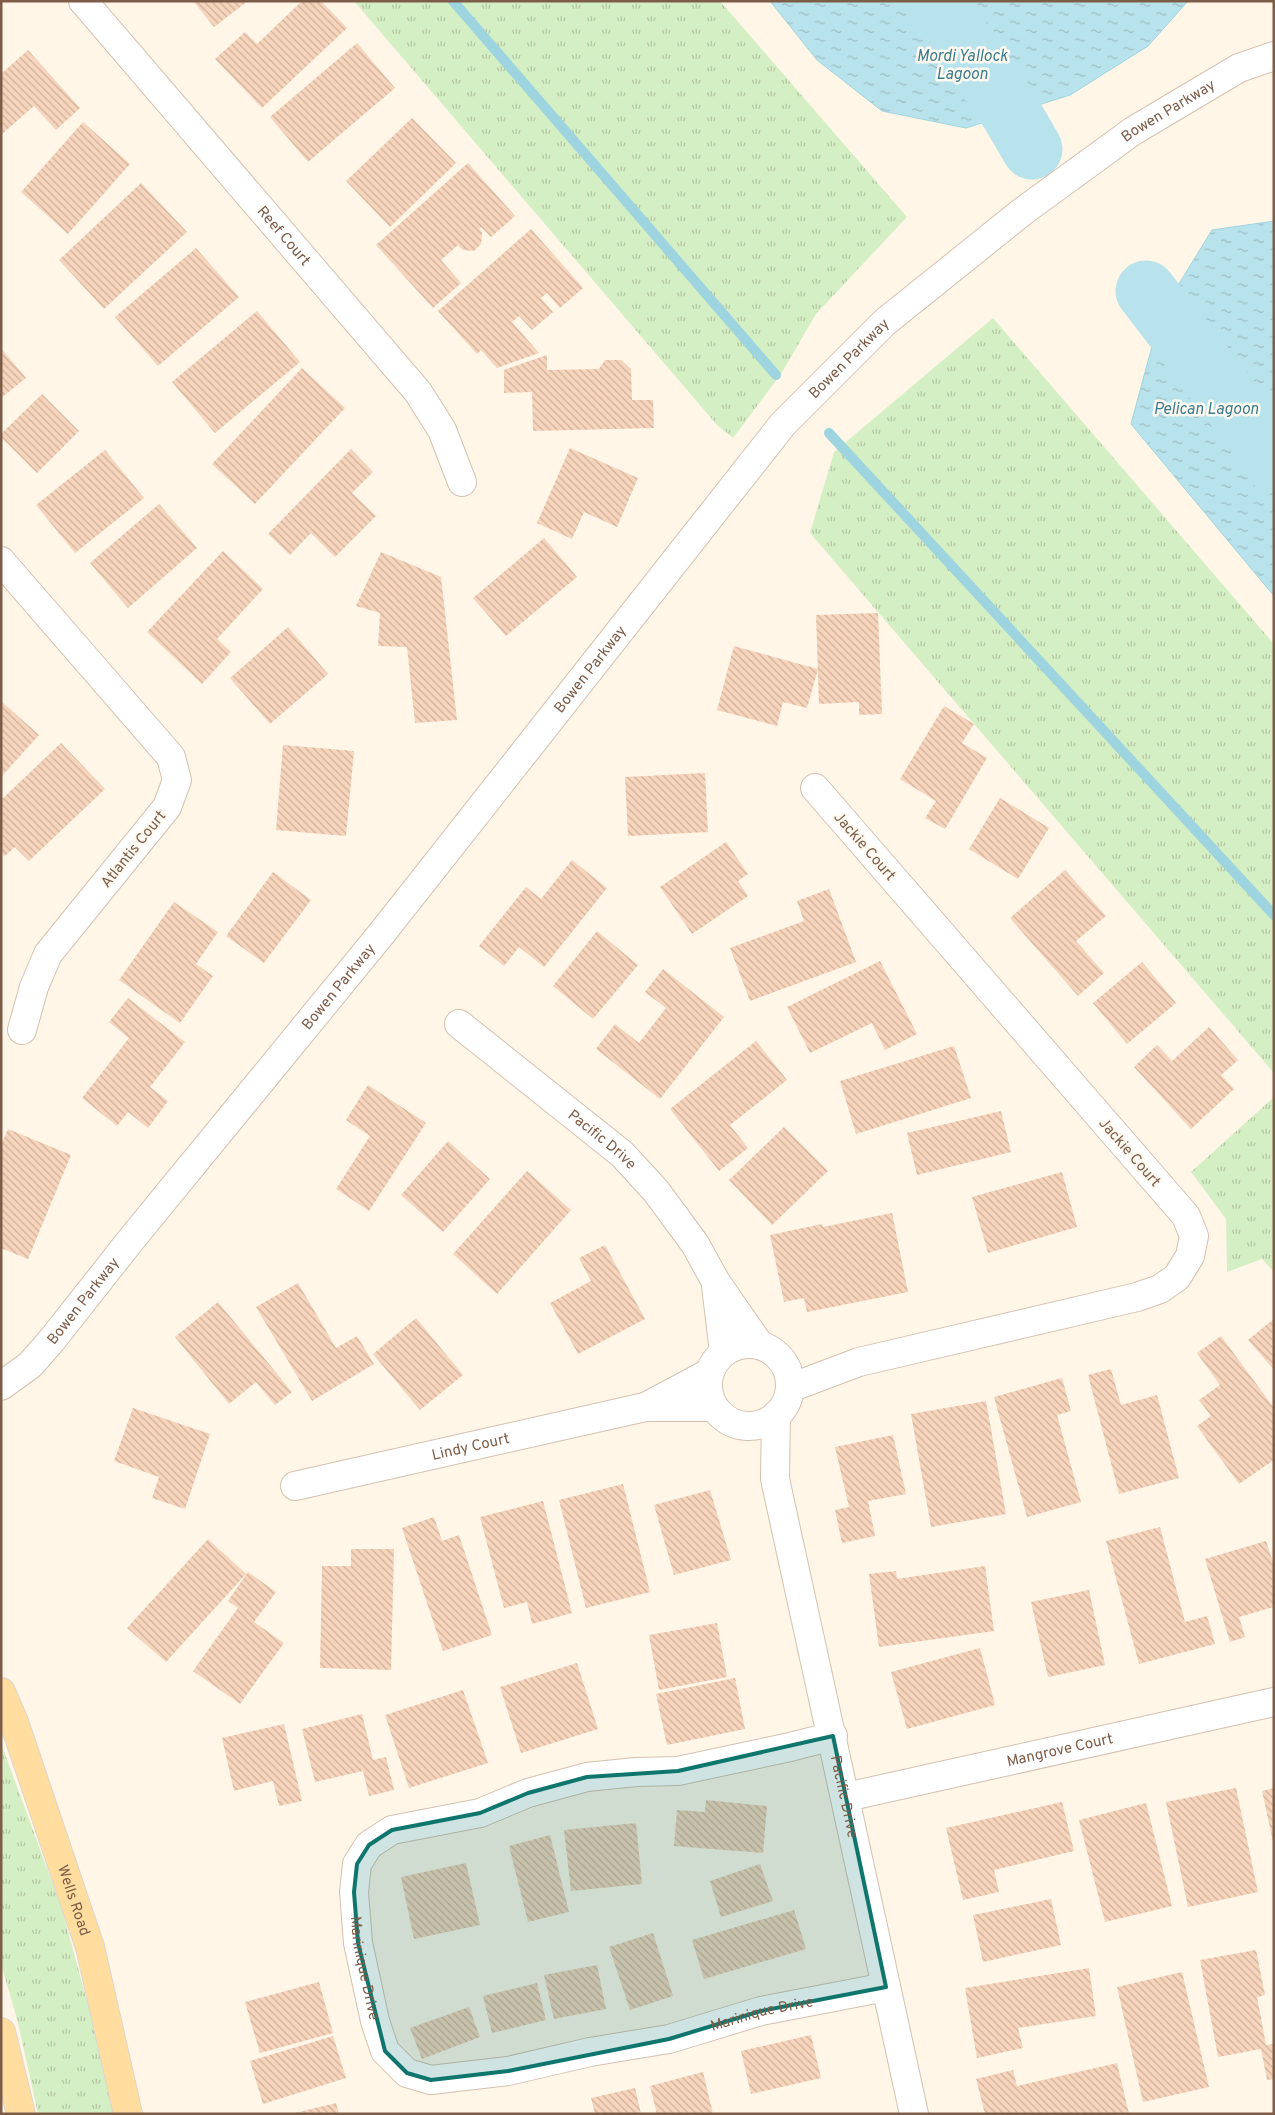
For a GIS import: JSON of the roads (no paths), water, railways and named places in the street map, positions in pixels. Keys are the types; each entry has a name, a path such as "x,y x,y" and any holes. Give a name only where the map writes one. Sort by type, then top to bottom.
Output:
{"main road":[{"name":"Wells Road","path":"1,1692 14,1722 90,1947 128,2114"},
{"path":"1,2032 20,2114"}],"street":[{"name":"Reef Court","path":"83,1 418,392 442,430 462,482"},
{"name":"Bowen Parkway","path":"1,1386 30,1366 52,1340 130,1241 382,933 783,424 885,322 1022,212 1133,132 1239,68 1274,56"},
{"name":"Atlantis Court","path":"1,561 171,757 177,780 167,807 48,954 34,988 22,1030"},
{"name":"Jackie Court","path":"787,1375 859,1362 1137,1297 1160,1289 1177,1277 1190,1256 1194,1236 1186,1216 815,788"},
{"name":"Pacific Drive","path":"459,1024 622,1154 656,1191 689,1237 716,1282 759,1344"},
{"name":"Pacific Drive","path":"716,1282 717,1362"},
{"path":"759,1344 768,1349 787,1375 783,1408 767,1422 745,1426 733,1423 714,1407 709,1396 708,1385 717,1362 735,1346 759,1344"},
{"name":"Lindy Court","path":"645,1407 717,1362"},
{"name":"Lindy Court","path":"295,1486 645,1407 714,1407"},
{"name":"Pacific Drive","path":"776,1415 775,1479 833,1736 914,2114"},
{"name":"Pacific Drive","path":"745,1426 775,1479"},
{"name":"Mangrove Court","path":"846,1797 1274,1702"},
{"name":"Marinique Drive","path":"833,1736 678,1771 636,1772 587,1777 528,1793 480,1813 392,1830 369,1845 356,1864 354,1892 358,1942 375,2021 385,2051 407,2073 431,2080 508,2071 590,2052 669,2039 761,2011 886,1987"}],"water":[{"name":"Mordi Yallock Lagoon","path":"770,1 1188,1 1148,46 1070,95 966,128 882,111 817,60"},
{"name":"Pelican Lagoon","path":"1274,221 1274,596 1131,424 1161,313 1212,230"}],"waterway":[{"path":"453,1 776,375"},
{"path":"934,1 1011,113 1032,149"},
{"path":"1146,291 1253,430 1274,462"},
{"path":"829,433 1274,915"}]}
